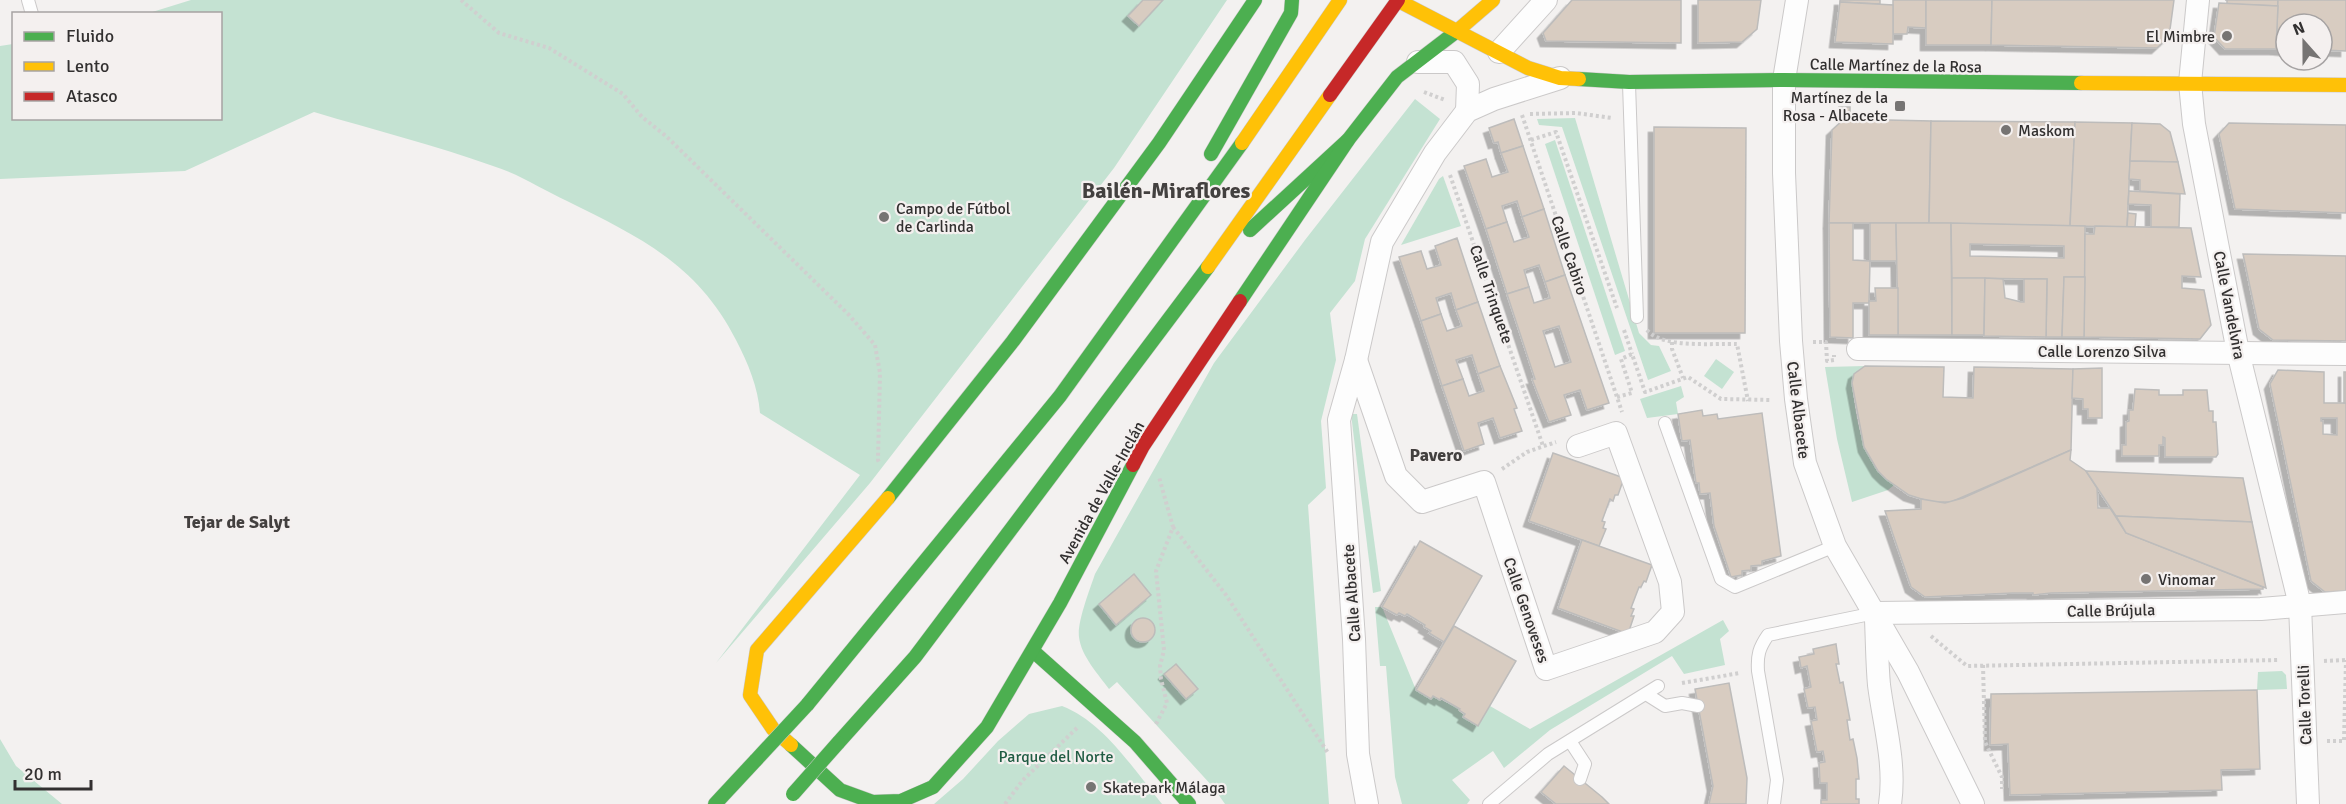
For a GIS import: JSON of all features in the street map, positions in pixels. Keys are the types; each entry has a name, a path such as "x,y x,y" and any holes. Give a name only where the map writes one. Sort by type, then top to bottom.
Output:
{"main road":[{"name":"Avenida de Valle-Inclán","path":"1255,0 1159,143 1013,341 900,484 757,650 750,695 773,729 840,790 872,803 901,801 933,787 987,727 1033,651 1143,446 1348,140 1397,77 1493,0"},
{"path":"1171,242 1200,175 1291,13 1292,0"},
{"path":"715,804 807,705 1060,396 1340,0"},
{"path":"789,799 915,657 1208,267 1398,0"},
{"name":"Calle Martínez de la Rosa","path":"1398,0 1528,68 1560,78 1629,82 1784,80 2346,85"},
{"path":"1208,267 1348,140"},
{"path":"1033,651 1099,706 1171,780 1189,804"}],"street":[{"path":"1499,52 1546,0"},
{"name":"Calle Albacete","path":"1797,0 1784,80 1784,173 1791,341 1796,399 1805,463 1835,546 1875,613 1880,685 1889,747 1892,792 1890,804"},
{"name":"Calle Vandelvira","path":"2198,0 2190,83 2193,124 2238,352 2300,605"},
{"path":"1418,62 1454,62 1468,84 1441,160"},
{"path":"1461,107 1560,78"},
{"name":"Calle Albacete","path":"1366,804 1358,754 1354,639 1339,420 1356,360 1382,242 1441,160"},
{"name":"Calle Lorenzo Silva","path":"1858,348 2346,354"},
{"path":"1356,360 1396,476 1422,502 1484,482"},
{"name":"Calle Genoveses","path":"1484,482 1545,669 1655,632 1673,612 1670,582 1616,433 1578,446"},
{"name":"Calle Brújula","path":"1875,613 2261,609 2346,602"},
{"name":"Calle Torelli","path":"2300,605 2308,804"},
{"path":"1875,613 1908,672 1973,804"}],"lane":[{"path":"1629,82 1637,317"},
{"path":"1665,423 1721,579 1735,587 1835,546"},
{"path":"1774,804 1777,780 1757,655 1768,635 1875,613"},
{"path":"1497,802 1548,754 1658,686"},
{"path":"1646,694 1665,706 1682,703 1698,706"},
{"path":"1570,741 1585,764 1580,779"}],"path":[{"path":"461,0 499,33 549,48 623,94 642,117 666,136 849,315 875,345 880,373 878,460 882,467"},
{"path":"1415,88 1461,107"},
{"path":"1512,116 1576,113 1630,120"},
{"name":"Calle Cabiro","path":"1522,114 1624,417"},
{"path":"1531,140 1556,132 1617,310"},
{"name":"Calle Trinquete","path":"1441,160 1451,177 1534,422 1545,446 1527,452 1484,482"},
{"path":"1451,177 1455,175 1453,169"},
{"path":"1637,317 1652,335 1672,342 1737,344 1749,401"},
{"path":"1621,321 1645,392 1688,377 1721,399 1749,401 1796,399"},
{"path":"1672,342 1672,349 1683,378"},
{"path":"1826,342 1827,361 1834,360"},
{"path":"1617,396 1632,393 1621,359 1632,354"},
{"path":"1156,468 1173,527 1226,595 1328,753"},
{"path":"1152,728 1167,703 1161,679 1160,666 1164,650 1156,571 1173,527"},
{"path":"1934,639 1967,666 2277,661"},
{"path":"2320,660 2346,660 2344,741 2330,741"},
{"path":"1983,665 1985,742 2002,777 2002,789"},
{"path":"1658,686 1758,671"},
{"path":"1005,804 1023,780 1086,718"}],"green space":[{"path":"191,0 1227,0 1114,168 870,483 716,663 860,475 760,413 755,385 736,340 721,314 704,292 665,256 643,241 503,169 427,144 314,112 185,171 0,179 0,46 12,44 12,120 222,120 222,12 152,12"},
{"path":"1415,99 1440,119 1365,239 1355,281 1330,313 1336,360 1321,421 1326,488 1308,505 1329,804 1225,804 1213,787 1117,682 1109,689 1080,644 1079,631 1082,614 1095,574 1214,363 1305,240"},
{"path":"1575,118 1639,333 1651,345 1659,346 1671,371 1648,380 1562,127 1539,125 1537,119"},
{"path":"1555,140 1625,351 1615,355 1545,144"},
{"path":"1443,176 1461,226 1401,245 1439,179"},
{"path":"1716,359 1734,372 1722,389 1704,376"},
{"path":"1865,366 1854,374 1852,383 1862,439 1874,464 1894,485 1888,490 1852,502 1837,439 1825,367"},
{"path":"1681,386 1684,397 1676,402 1678,414 1647,418 1640,399"},
{"path":"1351,414 1357,414 1381,591 1373,593"},
{"path":"1375,607 1382,607 1416,690 1431,699 1433,696 1460,709 1459,711 1478,726 1490,706 1530,729 1723,620 1729,631 1720,639 1725,665 1684,674 1672,656 1550,730 1504,768 1493,751 1452,780 1470,800 1467,804 1402,804 1395,777 1386,666 1380,666"},
{"path":"2282,671 2286,675 2287,689 2257,690 2258,672"},
{"name":"Parque del Norte","path":"1062,706 1077,713 1105,735 1162,804 934,804 1029,714"},
{"path":"0,739 16,766 62,804 0,804"}],"building":[{"path":"1143,0 1163,0 1139,26 1128,16"},
{"path":"1572,0 1681,0 1681,43 1546,41 1543,33"},
{"path":"1698,0 1761,0 1757,29 1742,42 1698,43"},
{"path":"1840,0 1880,0 1880,4 1840,2"},
{"path":"1893,0 1926,0 1926,28 1908,27 1907,34 1893,34"},
{"path":"1926,0 1992,0 1991,45 1926,45"},
{"path":"1992,0 2174,0 2169,37 2157,48 1991,45"},
{"path":"2227,0 2278,0 2278,6 2227,4"},
{"path":"2278,0 2346,0 2346,51 2334,50 2334,12 2278,12"},
{"path":"1840,2 1893,5 1893,44 1835,42"},
{"path":"2219,3 2278,6 2278,12 2274,12 2274,49 2225,49 2214,37"},
{"path":"1839,107 1850,107 1850,113 1838,113"},
{"path":"1514,119 1523,146 1501,153 1498,142 1494,143 1489,128"},
{"path":"1844,119 1931,121 1929,223 1829,223 1832,130"},
{"path":"1931,121 2075,122 2070,226 1929,223"},
{"path":"2075,122 2132,123 2127,227 2070,226"},
{"path":"2132,123 2160,124 2170,132 2178,162 2130,161"},
{"path":"2229,123 2346,125 2346,213 2235,209 2219,134"},
{"path":"1654,127 1746,128 1745,333 1654,333"},
{"path":"1523,146 1544,209 1522,217 1517,201 1502,206 1507,222 1486,229 1464,166 1486,159 1492,177 1508,172 1501,153"},
{"path":"2130,161 2178,162 2185,194 2140,191 2140,180 2129,179"},
{"path":"2129,191 2180,194 2179,227 2151,227 2151,205 2128,204"},
{"path":"1544,209 1565,275 1545,282 1539,265 1524,270 1529,287 1507,294 1486,229 1507,222 1514,242 1529,237 1522,217"},
{"path":"2128,213 2136,214 2135,227 2127,227"},
{"path":"1829,223 1853,223 1853,260 1870,261 1869,303 1853,303 1853,338 1830,337"},
{"path":"1870,223 1896,223 1897,261 1870,261"},
{"path":"1896,223 1951,223 1952,335 1898,335"},
{"path":"1951,223 2085,226 2085,277 2064,277 2062,337 2046,337 2047,279 1952,278","holes":["1970,244 2064,246 2064,258 1970,256"]},
{"path":"2095,226 2191,228 2201,277 2182,276 2182,288 2204,290 2211,325 2200,339 2084,337 2085,234 2094,234"},
{"path":"1457,238 1478,302 1456,310 1451,293 1436,298 1441,314 1421,321 1399,257 1421,251 1427,269 1441,265 1435,246"},
{"path":"2243,254 2346,256 2346,341 2273,340 2259,329"},
{"path":"1565,275 1609,403 1587,410 1580,390 1564,395 1571,415 1549,422 1532,379 1535,379 1507,294 1529,287 1534,303 1550,298 1545,282","holes":["1559,326 1571,362 1555,367 1543,331"]},
{"path":"2064,277 2085,277 2084,337 2062,337"},
{"path":"1952,278 1985,278 1984,335 1952,335"},
{"path":"1985,278 2003,279 2005,298 2021,302 2024,302 2024,279 2047,279 2046,337 1984,336"},
{"path":"1875,288 1898,288 1898,335 1869,335 1869,301 1876,301"},
{"path":"1478,302 1500,366 1478,374 1472,355 1456,360 1463,379 1442,386 1421,321 1441,314 1447,331 1462,326 1456,310"},
{"path":"1500,366 1517,408 1514,409 1522,431 1500,438 1493,418 1478,423 1484,444 1464,451 1442,386 1463,379 1469,396 1484,391 1478,374"},
{"path":"1865,366 1944,367 1943,397 1973,398 1974,367 2073,369 2071,450 1951,502 1931,502 1909,495 1878,471 1864,447 1852,383 1854,374"},
{"path":"2102,368 2102,418 2088,418 2088,409 2083,409 2083,399 2072,398 2073,369"},
{"path":"2278,370 2324,372 2324,403 2346,403 2346,591 2325,592 2311,581 2270,384","holes":["2321,418 2337,418 2337,435 2323,434"]},
{"path":"2344,372 2346,372 2346,403 2344,403"},
{"path":"2135,389 2159,390 2159,395 2183,395 2183,390 2207,390 2209,411 2213,411 2213,422 2216,422 2218,454 2216,457 2165,457 2165,438 2163,437 2163,445 2159,445 2159,456 2122,456 2122,445 2126,445 2126,422 2129,421 2129,410 2133,410"},
{"path":"1702,410 1703,416 1717,414 1718,419 1762,413 1781,556 1762,561 1762,565 1751,566 1751,570 1742,571 1742,575 1731,577 1714,526 1710,493 1700,494 1699,483 1696,483 1690,440 1682,441 1678,414"},
{"path":"2071,450 2070,460 2086,471 2097,488 2098,508 2110,508 2126,533 2263,587 2263,589 2033,595 2033,593 2013,593 1925,597 1911,587 1885,511 1921,509 1921,499 1945,503 1963,498"},
{"path":"1553,453 1624,478 1618,495 1615,495 1613,501 1610,499 1602,521 1605,522 1603,528 1606,529 1599,546 1529,521"},
{"path":"2086,471 2243,478 2252,522 2116,516"},
{"path":"2116,516 2252,522 2266,588 2126,533"},
{"path":"1582,540 1652,565 1646,582 1644,581 1639,587 1631,608 1634,609 1631,616 1634,616 1628,634 1558,608"},
{"path":"1420,541 1482,576 1444,642 1429,633 1431,631 1424,627 1425,625 1407,614 1397,615 1382,607"},
{"path":"1134,574 1151,595 1116,625 1099,604"},
{"path":"1143,618 1151,622 1155,630 1151,638 1143,642 1135,638 1131,630 1135,622"},
{"path":"1454,626 1516,661 1478,726 1463,717 1465,714 1460,709 1441,698 1440,700 1433,696 1431,699 1416,690"},
{"path":"1836,644 1839,664 1836,664 1840,683 1843,682 1850,720 1847,720 1850,740 1853,739 1857,758 1859,779 1856,779 1856,799 1859,799 1859,804 1821,804 1821,800 1827,800 1827,783 1820,783 1819,763 1825,762 1823,751 1817,752 1811,721 1817,720 1815,707 1808,708 1804,689 1811,687 1807,666 1801,668 1799,657 1814,654 1813,649"},
{"path":"1176,664 1198,689 1186,699 1164,674"},
{"path":"1729,683 1747,778 1746,804 1709,804 1713,786 1695,689"},
{"path":"2257,690 2260,769 2221,770 2222,790 2010,795 2008,744 1990,745 1991,694"},
{"path":"1564,766 1609,804 1556,804 1541,792"}],"traffic: fast":[{"path":"888,498 1013,341 1159,143 1255,0"},
{"path":"1211,154 1291,13 1292,0"},
{"path":"1240,301 1348,140 1397,77 1457,31"},
{"path":"1579,79 1629,82 1784,80 2081,83"},
{"path":"1250,230 1348,140"},
{"path":"807,705 1060,396 1242,143"},
{"path":"838,743 915,657 1208,267"},
{"path":"791,745 840,790 873,802 901,801 933,787 987,727 1060,603 1133,465"},
{"path":"1033,651 1135,742 1189,804"},
{"path":"756,760 807,705"},
{"path":"793,794 838,743"},
{"path":"715,804 756,760"}],"traffic: slow":[{"path":"1242,143 1340,0"},
{"path":"1397,0 1528,68 1560,78 1579,79"},
{"path":"1457,31 1493,0"},
{"path":"2081,83 2346,85"},
{"path":"1208,267 1330,95"},
{"path":"791,745 773,729 750,695 757,650 888,498"}],"traffic: jam":[{"path":"1330,95 1398,0"},
{"path":"1133,465 1143,446 1240,301"}],"place":[{"name":"El Mimbre","path":"2227,36"},
{"name":"Martínez de la Rosa - Albacete","path":"1900,106"},
{"name":"Maskom","path":"2006,130"},
{"name":"Campo de Fútbol de Carlinda","path":"884,217"},
{"name":"Vinomar","path":"2146,579"},
{"name":"Skatepark Málaga","path":"1091,787"}],"district":[{"name":"Bailén-Miraflores","path":"1166,190"},
{"name":"Pavero","path":"1436,455"},
{"name":"Tejar de Salyt","path":"237,522"}]}
